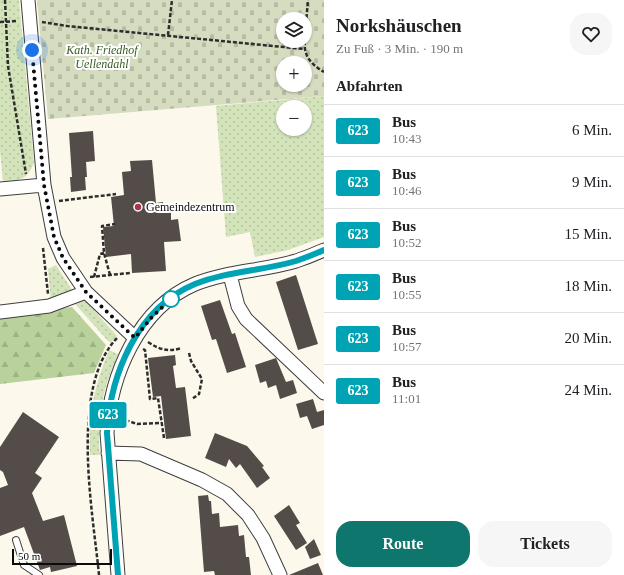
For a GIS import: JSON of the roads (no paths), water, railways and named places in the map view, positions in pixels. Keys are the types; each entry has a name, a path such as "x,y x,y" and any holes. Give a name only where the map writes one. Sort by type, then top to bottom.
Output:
{"street":[{"path":"28,0 44,185 46,202 54,237 63,258 75,278 86,292 136,338"},
{"path":"0,189 44,185"},
{"path":"118,575 108,452 108,414 117,375 136,338 151,318 179,293 196,284 295,261 324,250"},
{"path":"230,275 238,306 246,319 324,393"},
{"path":"0,312 49,306 86,292"},
{"path":"108,452 140,454 202,480 227,494 248,515 263,538 280,575"}],"lane":[{"path":"16,540 24,565 39,575"}],"place":[{"name":"Gemeindezentrum","path":"138,207"}],"park label":[{"name":"Kath. Friedhof Uellendahl","path":"102,57"}]}
